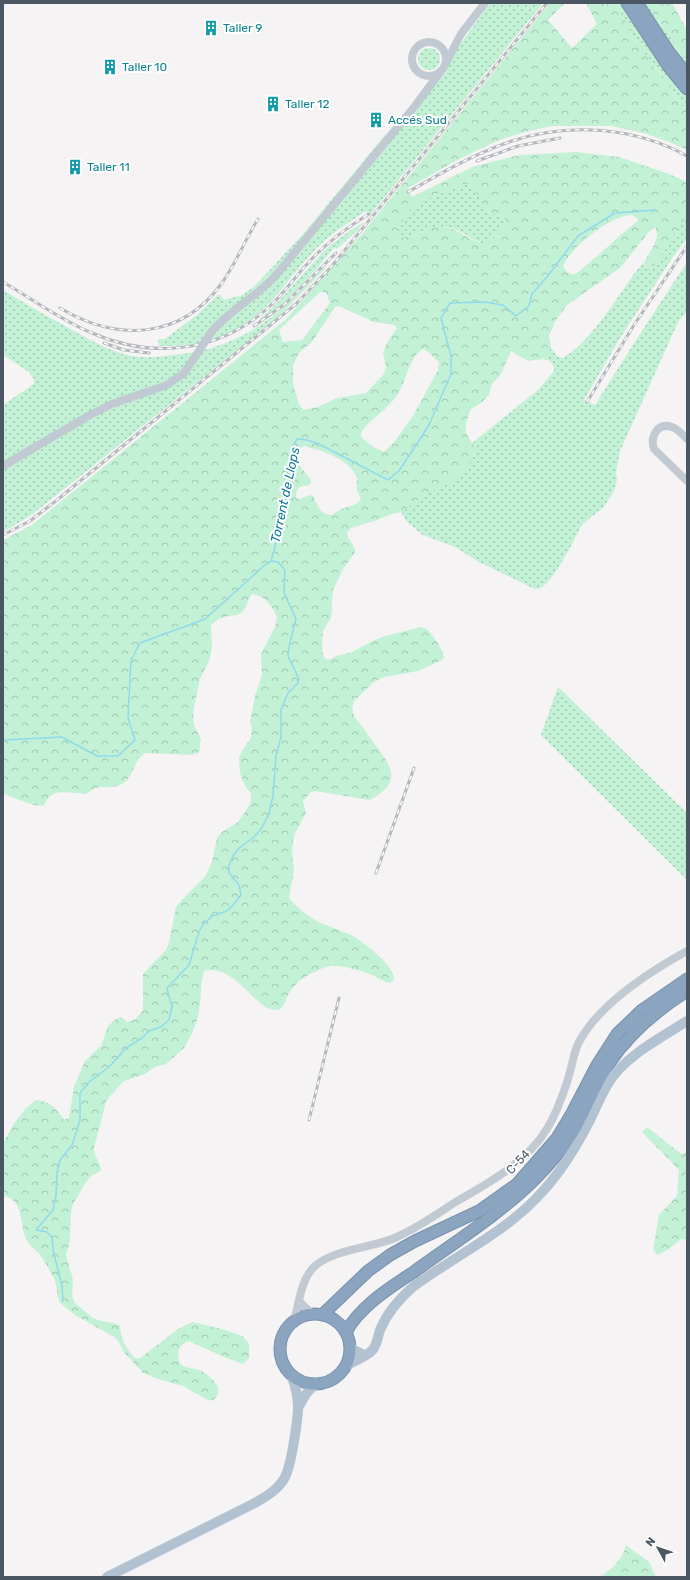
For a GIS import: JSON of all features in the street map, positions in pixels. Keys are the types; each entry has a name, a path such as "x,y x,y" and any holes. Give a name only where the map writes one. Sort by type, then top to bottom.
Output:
{"highway":[{"path":"627,3 668,66 687,89"},
{"path":"637,3 669,52 687,75"},
{"name":"C-54","path":"317,1314 368,1271 390,1255 415,1240 479,1211 517,1184 557,1138 597,1065 617,1034 642,1010 687,979"},
{"name":"C-54","path":"346,1332 361,1312 381,1295 510,1202 532,1181 550,1163 572,1133 609,1063 624,1043 655,1014 687,991"},
{"path":"317,1314 332,1318 340,1324 346,1332 350,1348 349,1357 340,1373 333,1379 316,1384 298,1379 291,1374 283,1362 280,1347 285,1333 294,1321 303,1316 317,1314"}],"main road":[{"path":"345,1366 374,1348 388,1315 404,1295 424,1278 501,1229 522,1213 544,1191 577,1146 605,1090 613,1076 622,1065 641,1050 687,1021"},
{"path":"350,1348 364,1355"},
{"path":"107,1577 264,1498 278,1486 287,1472 298,1408 291,1374"},
{"path":"298,1408 306,1394 316,1384"}],"street":[{"path":"3,466 112,404 166,385 184,373 212,331 227,315 258,293 277,274 382,147 443,69 461,34 485,3"},
{"path":"424,94 426,82 422,74 415,68 413,63 414,53 422,44 447,44 461,34"},
{"path":"422,74 432,76 443,69 446,62 442,48 433,43"},
{"path":"687,439 679,431 670,426 660,428 655,432 652,439 654,449 687,481"},
{"path":"294,1321 300,1302 301,1289 306,1278 315,1266 331,1256 398,1237 495,1178 521,1160 543,1135 552,1122 562,1097 578,1044 594,1021 623,992 669,961 687,951"},
{"path":"300,1302 317,1314"}],"green space":[{"path":"490,3 543,3 369,216 366,211 339,229 321,244 265,307 235,330 201,343 159,346 158,339 165,339 198,314 219,294 224,300 242,295 255,286 303,234 385,135 387,136 421,92 446,73 452,56"},
{"path":"550,3 565,3 548,20 572,48 597,24 586,3 615,3 631,33 653,66 667,80 674,95 687,113 687,150 644,133 611,126 552,126 499,140 457,160 408,188 412,197 472,167 519,155 576,152 619,157 669,174 687,182 686,217 654,265 647,270 644,263 656,241 657,232 655,227 649,232 620,268 567,305 555,322 549,336 551,348 543,359 528,361 511,351 501,374 492,384 489,395 481,403 471,409 469,413 466,424 466,433 476,450 471,461 458,476 451,482 428,493 401,512 351,528 347,532 355,552 343,569 333,590 331,618 323,631 322,651 325,659 329,660 336,656 352,652 382,637 421,627 432,635 444,657 442,660 418,671 384,677 374,682 354,701 352,709 354,716 387,762 391,775 390,782 387,788 370,800 315,791 311,792 303,801 306,813 295,833 293,841 292,853 294,870 289,898 301,910 315,920 355,937 366,945 385,962 393,974 394,979 392,982 388,983 355,969 339,966 322,968 300,981 291,990 282,1007 276,1010 268,1009 226,974 215,970 204,971 198,1017 184,1048 166,1064 155,1067 145,1074 124,1081 106,1102 94,1148 101,1171 91,1176 86,1182 73,1204 71,1211 70,1240 66,1255 73,1280 72,1295 74,1302 93,1318 120,1326 121,1335 127,1348 135,1358 139,1359 178,1329 193,1322 222,1329 242,1336 248,1342 249,1346 249,1358 243,1364 189,1341 180,1347 178,1357 180,1364 203,1372 218,1386 218,1394 214,1400 208,1400 183,1386 143,1373 124,1352 114,1337 75,1315 60,1303 53,1276 42,1257 26,1239 18,1207 10,1198 3,1196 3,1143 15,1122 26,1108 36,1100 53,1106 64,1120 69,1118 74,1087 85,1061 101,1046 108,1026 117,1018 122,1017 127,1022 136,1019 143,1010 143,974 166,950 176,907 205,877 212,862 217,838 222,832 238,822 251,802 251,794 244,784 240,773 239,758 251,738 252,729 250,722 255,696 262,675 261,654 275,627 277,618 274,610 268,602 261,597 252,594 246,607 240,614 224,617 215,621 211,626 211,653 209,661 200,679 193,712 194,725 201,739 199,752 192,755 145,753 138,760 125,782 120,785 96,788 85,794 65,792 56,793 47,800 44,805 40,806 29,804 3,793 3,540 32,525 285,320 361,235","holes":["464,184 469,185 475,190 483,206 488,211 505,219 504,224 492,240 485,243 478,242 456,231 437,227 411,236 397,236 396,232 411,208 437,194","632,215 637,218 638,221 578,273 571,274 568,272 563,266 567,258 593,233 613,220 623,216","320,292 326,292 330,303 302,340 283,342 279,330","339,306 374,322 394,325 397,328 388,341 383,352 386,367 384,374 366,393 337,398 318,407 303,410 299,404 293,384 293,366 299,353 312,342 335,307","423,349 427,351 439,362 438,370 413,416 395,441 384,452 373,447 361,437 361,433 365,427 395,398 402,387 414,357","304,446 327,453 341,460 348,465 357,478 357,490 361,499 354,505 343,508 329,515 320,510 313,496 310,495 299,499 296,498 298,489 302,486 307,486 310,484 311,480 298,463 296,458 297,454"]},
{"path":"615,3 647,3 687,61 687,113 674,95 662,74 653,66 631,33"},
{"path":"647,3 672,3 687,30 687,61"},
{"path":"429,48 437,51 440,59 437,67 429,70 421,67 418,59 421,51"},
{"path":"464,184 469,185 475,190 483,206 488,211 505,219 505,223 494,238 489,242 481,243 458,231 443,227 433,228 406,237 397,236 396,232 398,228 411,208 437,194"},
{"path":"687,214 687,238 620,338 584,400 595,405 687,262 687,312 679,320 620,451 616,472 617,480 614,491 603,508 581,526 563,561 545,585 539,589 535,589 479,562 455,547 423,535 407,522 401,512 428,493 451,482 461,473 475,454 474,447 471,444 538,390 554,371 554,367 550,361 543,359 551,348 558,357 562,358 579,346 603,318 638,269 644,263 645,267 651,268 661,256"},
{"path":"364,222 357,231 337,249 334,248 289,297 258,321 284,296 324,251 343,235"},
{"path":"328,266 278,317 30,516 3,532 3,405 34,384 34,379 29,372 3,355 3,290 86,338 116,352 129,356 155,357 198,351 239,337 257,327 273,315 289,302 322,269"},
{"path":"558,687 687,813 687,880 541,735"},
{"path":"647,1127 681,1154 687,1152 687,1240 681,1239 669,1249 658,1255 653,1250 659,1215 677,1196 679,1170 642,1132"},
{"path":"626,1545 649,1562 656,1577 600,1577 616,1563 622,1555"}],"waterway":[{"name":"Torrent de Llops","path":"3,740 62,737 97,756 118,756 135,740 128,718 131,660 140,643 205,619 271,561 289,482 292,449 297,439 307,440 319,444 388,480 399,471 429,425 451,374 451,356 441,318 450,303 484,302 503,305 516,316 529,306 532,294 578,236 615,213 655,210"},
{"path":"63,1301 62,1286 53,1250 52,1237 47,1232 36,1230 53,1210 60,1160 72,1145 80,1120 80,1093 89,1082 110,1066 126,1048 142,1038 149,1031 161,1027 169,1020 172,1007 167,989 189,965 202,926 212,916 227,911 241,895 239,885 229,873 229,865 239,848 254,837 261,829 269,814 273,796 276,756 281,737 281,710 288,693 298,683 299,679 288,656 296,619 284,593 285,570 278,562 271,561"}],"railway":[{"path":"3,535 30,521 57,500 296,304 331,267 547,3"},
{"path":"408,192 485,151 512,141 556,131 601,130 624,134 667,146 687,156"},
{"path":"477,161 518,146 560,138"},
{"path":"3,282 69,322 92,333 139,347 186,347 208,342 230,333 251,321 275,301 303,268 329,242 344,230 369,214"},
{"path":"60,308 82,319 104,326 125,330 147,330 168,325 187,316 206,302 232,268 258,219"},
{"path":"587,402 634,325 687,246"},
{"path":"254,326 285,304 336,253"},
{"path":"104,343 124,350 149,353"},
{"path":"376,873 414,768"},
{"path":"309,1120 339,998"}],"place":[{"name":"Taller 9","path":"211,28"},
{"name":"Taller 10","path":"110,67"},
{"name":"Taller 12","path":"273,104"},
{"name":"Accés Sud","path":"376,120"},
{"name":"Taller 11","path":"75,167"}]}
